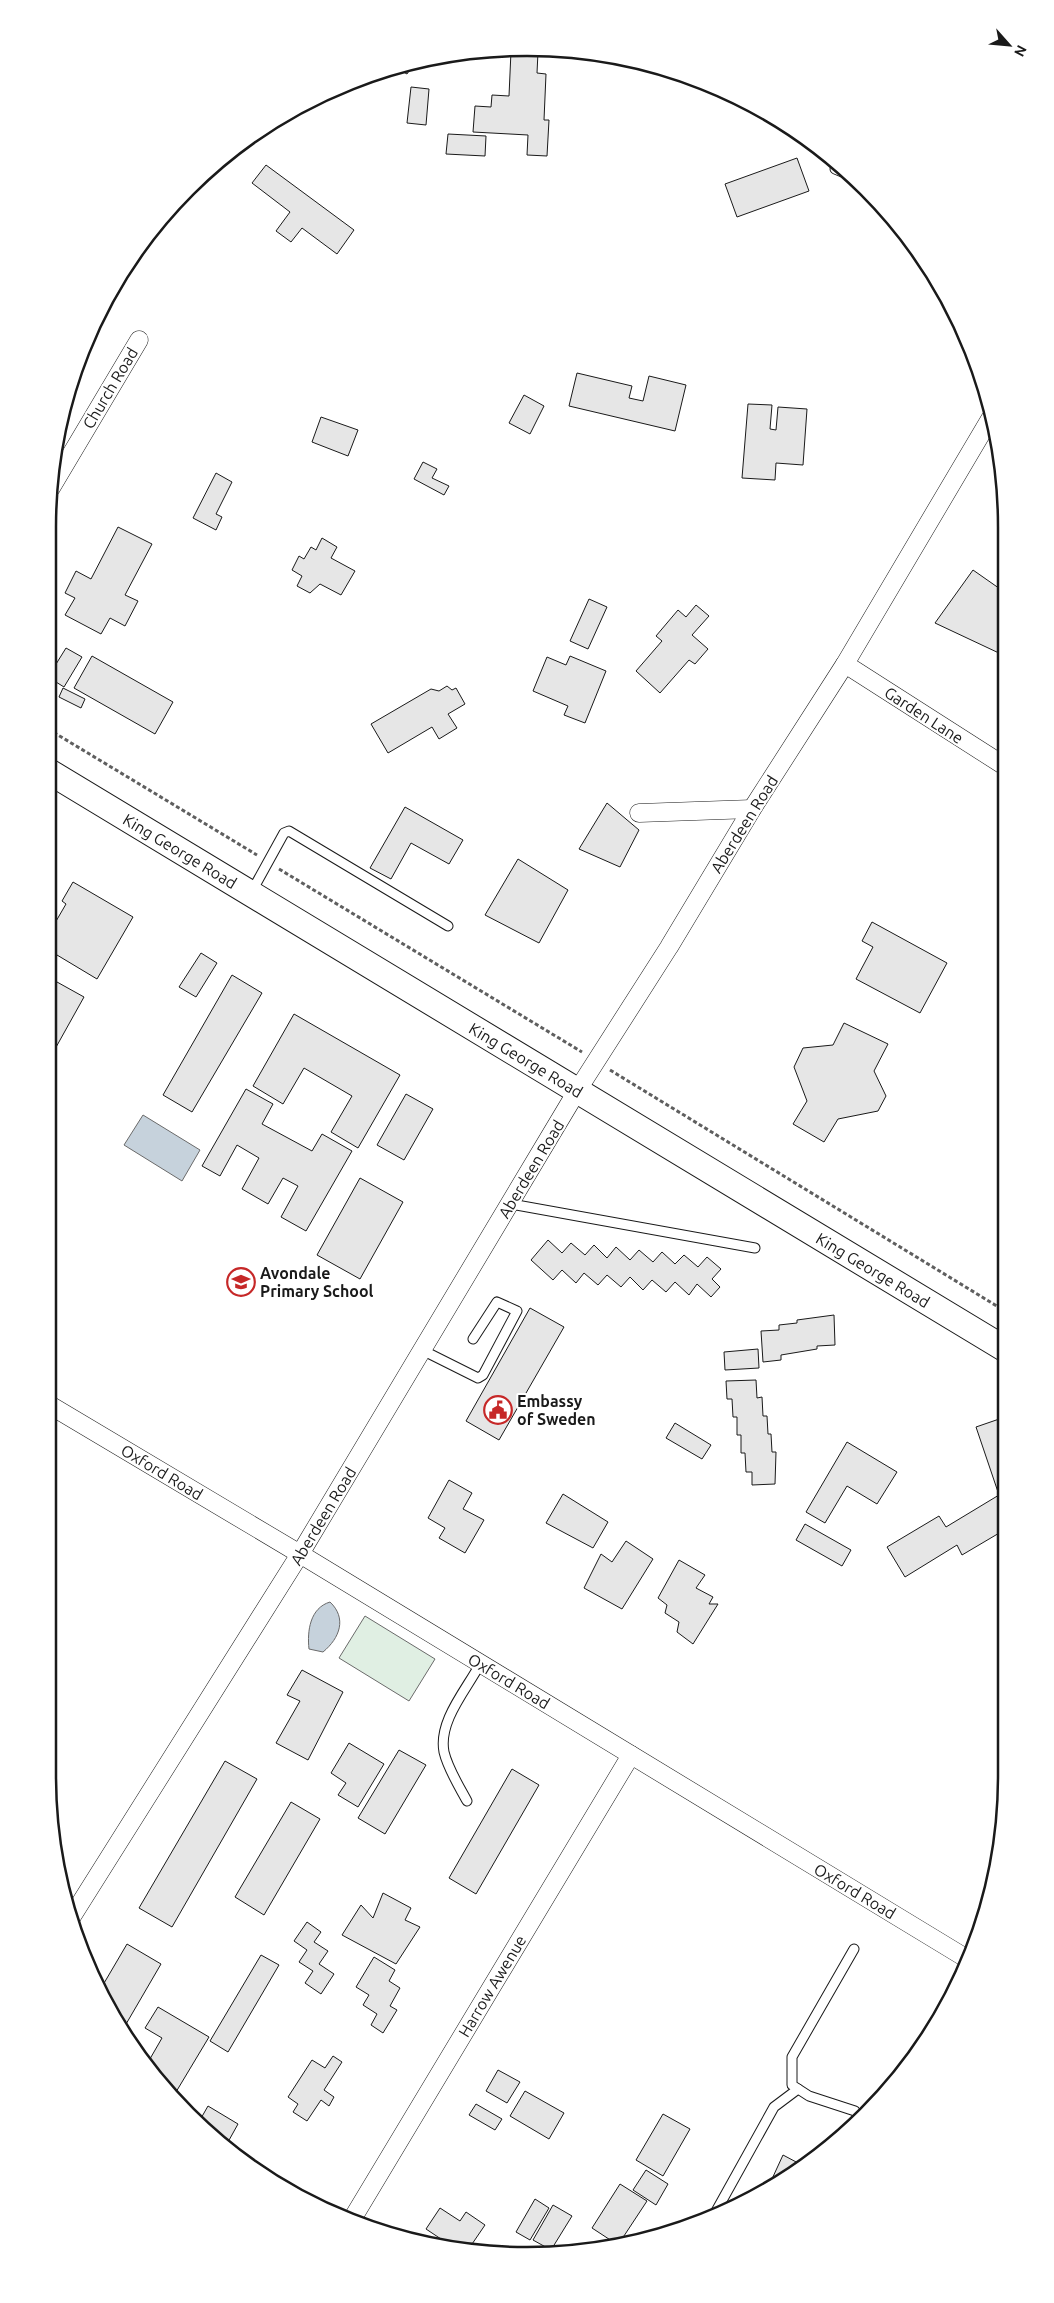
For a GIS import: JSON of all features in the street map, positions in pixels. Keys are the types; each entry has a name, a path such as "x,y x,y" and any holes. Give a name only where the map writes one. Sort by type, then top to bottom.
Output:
{"main road":[{"name":"King George Road","path":"56,775 998,1346"}],"street":[{"name":"Church Road","path":"59,474 139,340"},
{"name":"Aberdeen Road","path":"76,1910 300,1554 577,1091 669,947 752,808 845,664 987,425"},
{"name":"Garden Lane","path":"845,664 998,763"},
{"path":"639,813 752,808"},
{"name":"Oxford Road","path":"56,1409 300,1554 962,1955"},
{"name":"Harrow Awenue","path":"355,2214 631,1755"}],"lane":[{"path":"251,894 284,833 289,831 448,926"},
{"path":"511,1204 756,1248"},
{"path":"422,1350 478,1378 483,1375 517,1311 497,1302 474,1339"},
{"path":"467,1802 444,1752 444,1736 449,1719 480,1664"},
{"path":"854,1949 792,2057 792,2085 810,2096 855,2113"},
{"path":"719,2205 774,2107 798,2089"}],"path":[{"path":"56,734 998,1307"}],"green space":[{"path":"365,1616 435,1659 409,1701 339,1658"}],"shaded area":[{"path":"143,1115 200,1150 182,1181 124,1145"},
{"path":"330,1602 335,1608 340,1621 334,1641 323,1652 309,1649 311,1621 318,1609"}],"building":[{"path":"538,56 537,73 546,74 544,120 549,120 547,156 527,155 528,135 473,132 475,106 491,107 492,95 509,96 511,57"},
{"path":"411,87 429,89 426,125 407,123"},
{"path":"448,134 486,136 485,156 446,154"},
{"path":"797,158 809,191 737,217 725,184"},
{"path":"266,165 354,230 337,254 302,228 291,242 276,231 290,212 252,183"},
{"path":"577,373 632,386 629,398 643,401 649,376 686,385 675,431 569,406"},
{"path":"524,395 544,406 530,434 509,423"},
{"path":"748,404 772,405 770,429 776,430 778,407 807,409 803,465 776,463 775,480 742,478"},
{"path":"321,417 358,430 348,456 312,442"},
{"path":"423,462 437,469 432,478 449,486 444,495 414,479"},
{"path":"216,473 232,482 216,514 222,517 216,530 193,518"},
{"path":"118,527 152,544 125,595 138,601 125,626 110,618 101,634 65,615 75,598 65,593 76,571 91,579"},
{"path":"322,538 337,547 331,558 355,571 341,595 320,584 310,593 297,586 302,576 292,570 299,556 304,559 311,547 316,550"},
{"path":"973,570 998,588 998,653 935,623"},
{"path":"589,599 607,607 588,649 570,641"},
{"path":"696,605 709,616 692,635 708,649 695,664 689,660 660,693 636,671 662,641 656,636 678,610 686,617"},
{"path":"66,648 82,657 64,687 56,682 56,664"},
{"path":"92,656 173,702 155,734 74,688"},
{"path":"570,656 606,671 585,723 564,715 568,706 533,691 547,657 566,665"},
{"path":"447,686 452,690 456,688 465,704 448,714 457,728 439,739 432,727 388,753 371,724 431,689 439,691"},
{"path":"63,688 85,699 81,708 59,697"},
{"path":"607,803 639,830 620,867 579,849"},
{"path":"405,807 463,840 449,864 411,843 391,879 370,868"},
{"path":"518,859 568,890 539,943 485,915"},
{"path":"73,882 133,917 97,979 57,955 56,957 56,921 66,904 62,901"},
{"path":"872,922 947,963 920,1013 856,979 873,947 862,941"},
{"path":"201,953 217,963 196,997 179,987"},
{"path":"232,975 262,993 192,1112 163,1095"},
{"path":"56,981 84,997 56,1047"},
{"path":"294,1014 400,1075 358,1148 331,1132 352,1096 304,1068 283,1104 253,1086"},
{"path":"844,1023 888,1044 874,1071 886,1096 878,1111 838,1119 824,1142 793,1124 807,1101 794,1067 803,1048 833,1045"},
{"path":"246,1089 273,1104 262,1124 312,1151 322,1134 352,1151 306,1231 281,1217 298,1186 283,1178 268,1204 242,1189 259,1158 237,1145 220,1176 202,1166"},
{"path":"406,1094 433,1109 404,1160 377,1145"},
{"path":"360,1178 403,1202 360,1279 317,1255"},
{"path":"548,1240 562,1253 571,1243 585,1255 594,1245 607,1258 616,1247 630,1260 639,1250 653,1262 662,1252 675,1264 684,1255 698,1267 707,1257 721,1269 712,1279 720,1287 711,1297 697,1284 689,1295 675,1282 666,1292 652,1280 643,1290 630,1277 621,1287 607,1275 598,1285 584,1273 576,1283 562,1270 553,1280 531,1260"},
{"path":"530,1308 564,1327 499,1440 466,1421"},
{"path":"834,1315 835,1345 817,1346 817,1349 781,1355 781,1360 763,1362 761,1331 779,1330 779,1325 797,1323 797,1320"},
{"path":"758,1349 759,1368 725,1370 724,1352"},
{"path":"756,1380 757,1398 762,1397 763,1416 767,1416 768,1434 771,1434 772,1452 776,1452 775,1484 752,1485 752,1472 746,1472 745,1453 741,1453 741,1435 737,1435 737,1417 733,1417 732,1399 727,1399 726,1381"},
{"path":"998,1419 998,1492 976,1427"},
{"path":"675,1423 711,1445 702,1459 666,1438"},
{"path":"847,1442 897,1472 877,1504 847,1486 825,1523 806,1512"},
{"path":"449,1480 472,1493 463,1509 484,1520 465,1553 439,1538 445,1528 428,1518"},
{"path":"563,1494 608,1522 593,1548 546,1523"},
{"path":"998,1496 998,1534 962,1555 957,1545 905,1577 887,1547 939,1516 946,1527"},
{"path":"805,1524 851,1550 842,1566 796,1540"},
{"path":"626,1541 653,1559 622,1609 584,1588 601,1554 612,1562"},
{"path":"679,1560 705,1575 696,1588 713,1597 709,1604 718,1604 693,1644 677,1632 679,1622 665,1613 667,1605 658,1598"},
{"path":"302,1670 343,1692 308,1760 276,1743 300,1701 287,1695"},
{"path":"349,1743 384,1764 358,1807 338,1795 346,1783 331,1773"},
{"path":"399,1750 426,1765 385,1834 358,1818"},
{"path":"225,1761 257,1779 172,1927 139,1908"},
{"path":"512,1769 539,1785 476,1894 449,1878"},
{"path":"291,1802 320,1819 264,1915 235,1897"},
{"path":"383,1893 411,1908 405,1920 420,1927 396,1964 342,1935 361,1905 373,1918"},
{"path":"307,1922 321,1932 314,1942 328,1951 319,1964 334,1974 321,1994 305,1983 313,1971 299,1962 307,1950 294,1941"},
{"path":"127,1944 161,1964 127,2023 104,1983"},
{"path":"261,1955 279,1965 228,2052 210,2041"},
{"path":"374,1957 395,1970 389,1981 400,1988 390,2006 397,2010 383,2033 371,2025 377,2014 363,2005 369,1995 356,1987"},
{"path":"158,2007 209,2037 177,2090 150,2058 162,2038 145,2028"},
{"path":"333,2056 342,2062 324,2090 334,2097 329,2106 321,2100 307,2121 293,2112 298,2104 288,2097 312,2060 325,2068"},
{"path":"498,2070 520,2082 507,2103 486,2091"},
{"path":"525,2091 564,2113 549,2139 510,2116"},
{"path":"476,2104 502,2119 495,2130 469,2115"},
{"path":"208,2106 238,2124 229,2140 202,2116"},
{"path":"663,2114 690,2129 663,2176 636,2160"},
{"path":"783,2155 796,2162 789,2167 773,2177"},
{"path":"646,2170 668,2184 656,2205 633,2190"},
{"path":"620,2184 647,2201 623,2237 610,2240 592,2228"},
{"path":"535,2199 549,2208 530,2240 516,2232"},
{"path":"553,2205 572,2216 553,2246 545,2246 533,2240"},
{"path":"440,2208 460,2221 466,2212 485,2225 472,2244 441,2239 426,2229"}],"place":[{"name":"Avondale Primary School","path":"241,1282"},
{"name":"Embassy of Sweden","path":"498,1410"}]}
